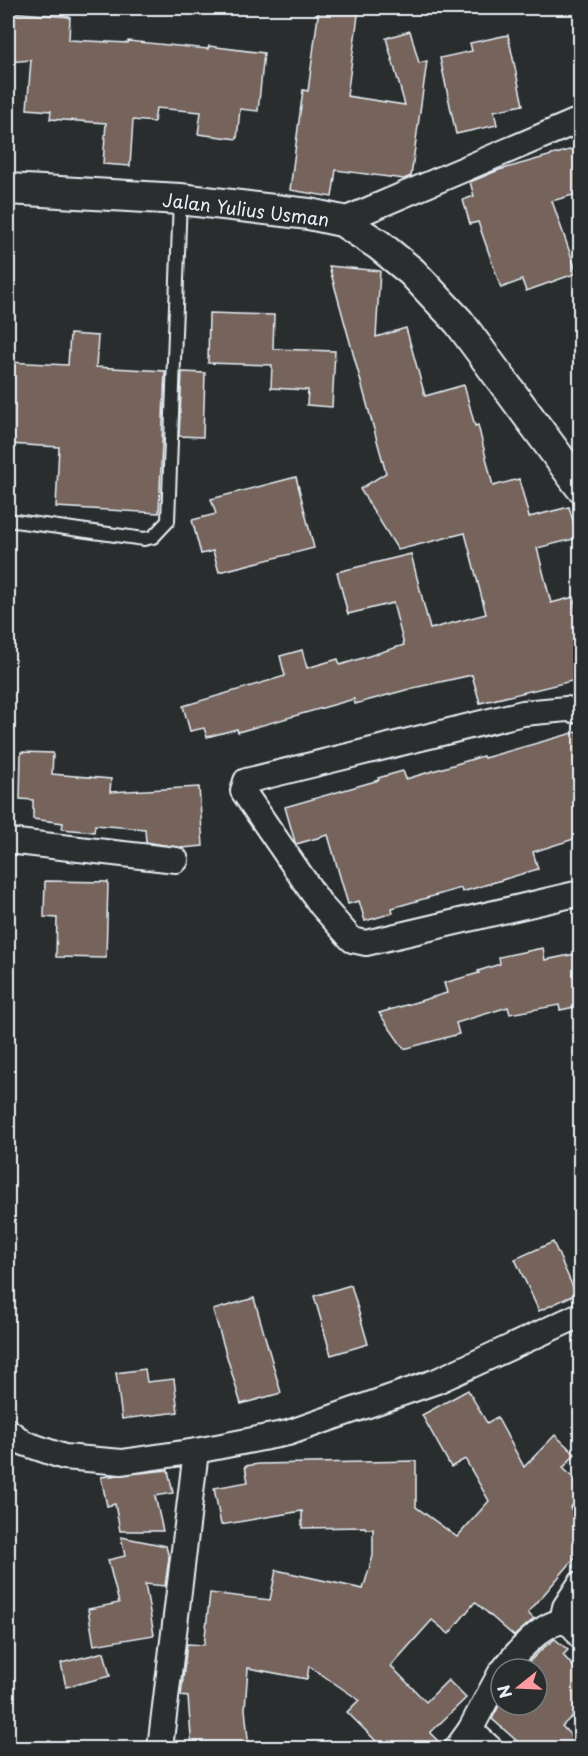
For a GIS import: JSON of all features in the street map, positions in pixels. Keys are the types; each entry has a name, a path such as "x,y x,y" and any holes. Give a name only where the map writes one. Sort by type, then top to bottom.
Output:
{"street":[{"path":"342,221 575,122"},
{"name":"Jalan Yulius Usman","path":"8,189 180,200 309,213 342,221 379,245 412,272 459,322 580,486"},
{"path":"580,711 567,709 511,716 246,781 243,791 321,905 352,940 366,943 580,893"},
{"path":"8,841 176,860"},
{"path":"8,1431 24,1443 64,1457 122,1462 196,1451 288,1432 437,1381 580,1315"},
{"path":"159,1749 196,1451"},
{"path":"513,1657 550,1625 571,1629 565,1607 580,1584"},
{"path":"489,1694 464,1739 490,1749"}],"lane":[{"path":"8,520 144,539 153,537 168,521 180,200"}],"building":[{"path":"319,8 359,8 347,96 405,105 386,38 410,31 419,63 427,61 411,176 404,179 336,170 332,197 290,190 303,90 308,91"},
{"path":"8,12 70,17 69,40 128,43 128,41 208,49 209,46 264,53 258,111 240,109 237,139 198,134 201,112 156,108 154,122 133,120 130,166 103,164 106,123 50,119 51,111 27,109 31,60 8,62"},
{"path":"508,35 523,105 494,111 497,125 456,134 440,58 472,51 470,43"},
{"path":"580,147 580,193 552,201 577,273 526,291 522,280 501,288 478,222 470,224 463,200 474,196 470,182 499,170"},
{"path":"329,266 380,271 376,337 406,328 425,396 464,385 475,426 478,425 493,486 519,479 529,517 569,507 578,538 537,548 551,603 574,597 580,624 580,679 480,703 472,675 355,704 354,699 238,732 237,729 207,737 204,728 190,731 183,706 285,676 280,656 302,650 307,668 338,659 340,665 404,645 393,603 348,614 337,572 411,554 430,629 486,614 465,533 398,550 360,489 386,473"},
{"path":"209,313 274,315 273,349 335,351 332,407 307,405 308,390 271,388 272,365 208,363"},
{"path":"70,334 98,336 96,367 165,371 159,513 56,507 59,447 8,444 8,362 68,365"},
{"path":"182,372 205,373 203,437 179,436"},
{"path":"296,477 314,548 219,572 213,551 201,554 192,520 216,514 211,499"},
{"path":"580,731 580,837 533,852 538,869 462,892 461,888 392,908 393,913 365,921 359,901 348,904 328,835 296,844 295,842 285,807 403,771 406,779"},
{"path":"21,752 53,753 52,774 111,779 110,792 199,787 203,846 182,848 146,842 145,829 95,825 94,832 62,829 63,823 33,819 33,800 20,799"},
{"path":"45,881 108,882 106,958 56,957 57,918 44,917"},
{"path":"543,948 545,960 580,953 580,1006 560,1010 559,1005 510,1014 508,1007 456,1023 459,1034 404,1049 379,1013 447,993 444,983 500,964 499,957"},
{"path":"553,1242 576,1294 539,1311 515,1259"},
{"path":"351,1285 368,1344 331,1355 314,1296"},
{"path":"254,1298 281,1393 241,1404 213,1310"},
{"path":"145,1369 147,1382 174,1379 178,1412 122,1419 116,1373"},
{"path":"468,1390 487,1423 497,1417 524,1467 555,1435 575,1454 563,1468 580,1484 580,1497 570,1508 580,1518 580,1552 528,1613 534,1619 514,1636 475,1602 449,1634 432,1620 391,1666 426,1702 448,1680 466,1698 430,1733 443,1746 443,1749 384,1749 347,1712 359,1700 309,1666 307,1679 248,1668 245,1709 249,1749 192,1749 188,1697 181,1696 187,1644 204,1645 210,1593 270,1600 276,1570 363,1589 373,1556 373,1529 365,1527 302,1528 302,1511 221,1525 214,1488 248,1482 245,1466 259,1464 416,1461 416,1507 457,1537 489,1501 465,1459 451,1467 422,1415"},
{"path":"168,1470 173,1493 155,1496 163,1531 120,1531 115,1504 107,1506 101,1477"},
{"path":"121,1537 166,1546 169,1558 165,1586 145,1584 154,1635 94,1645 88,1609 119,1603 108,1560 125,1556"},
{"path":"555,1639 568,1650 563,1655 580,1674 580,1709 562,1726 580,1745 580,1749 526,1749 492,1719 493,1717 549,1717 549,1657 534,1657"},
{"path":"104,1652 110,1676 66,1687 61,1663"}]}
